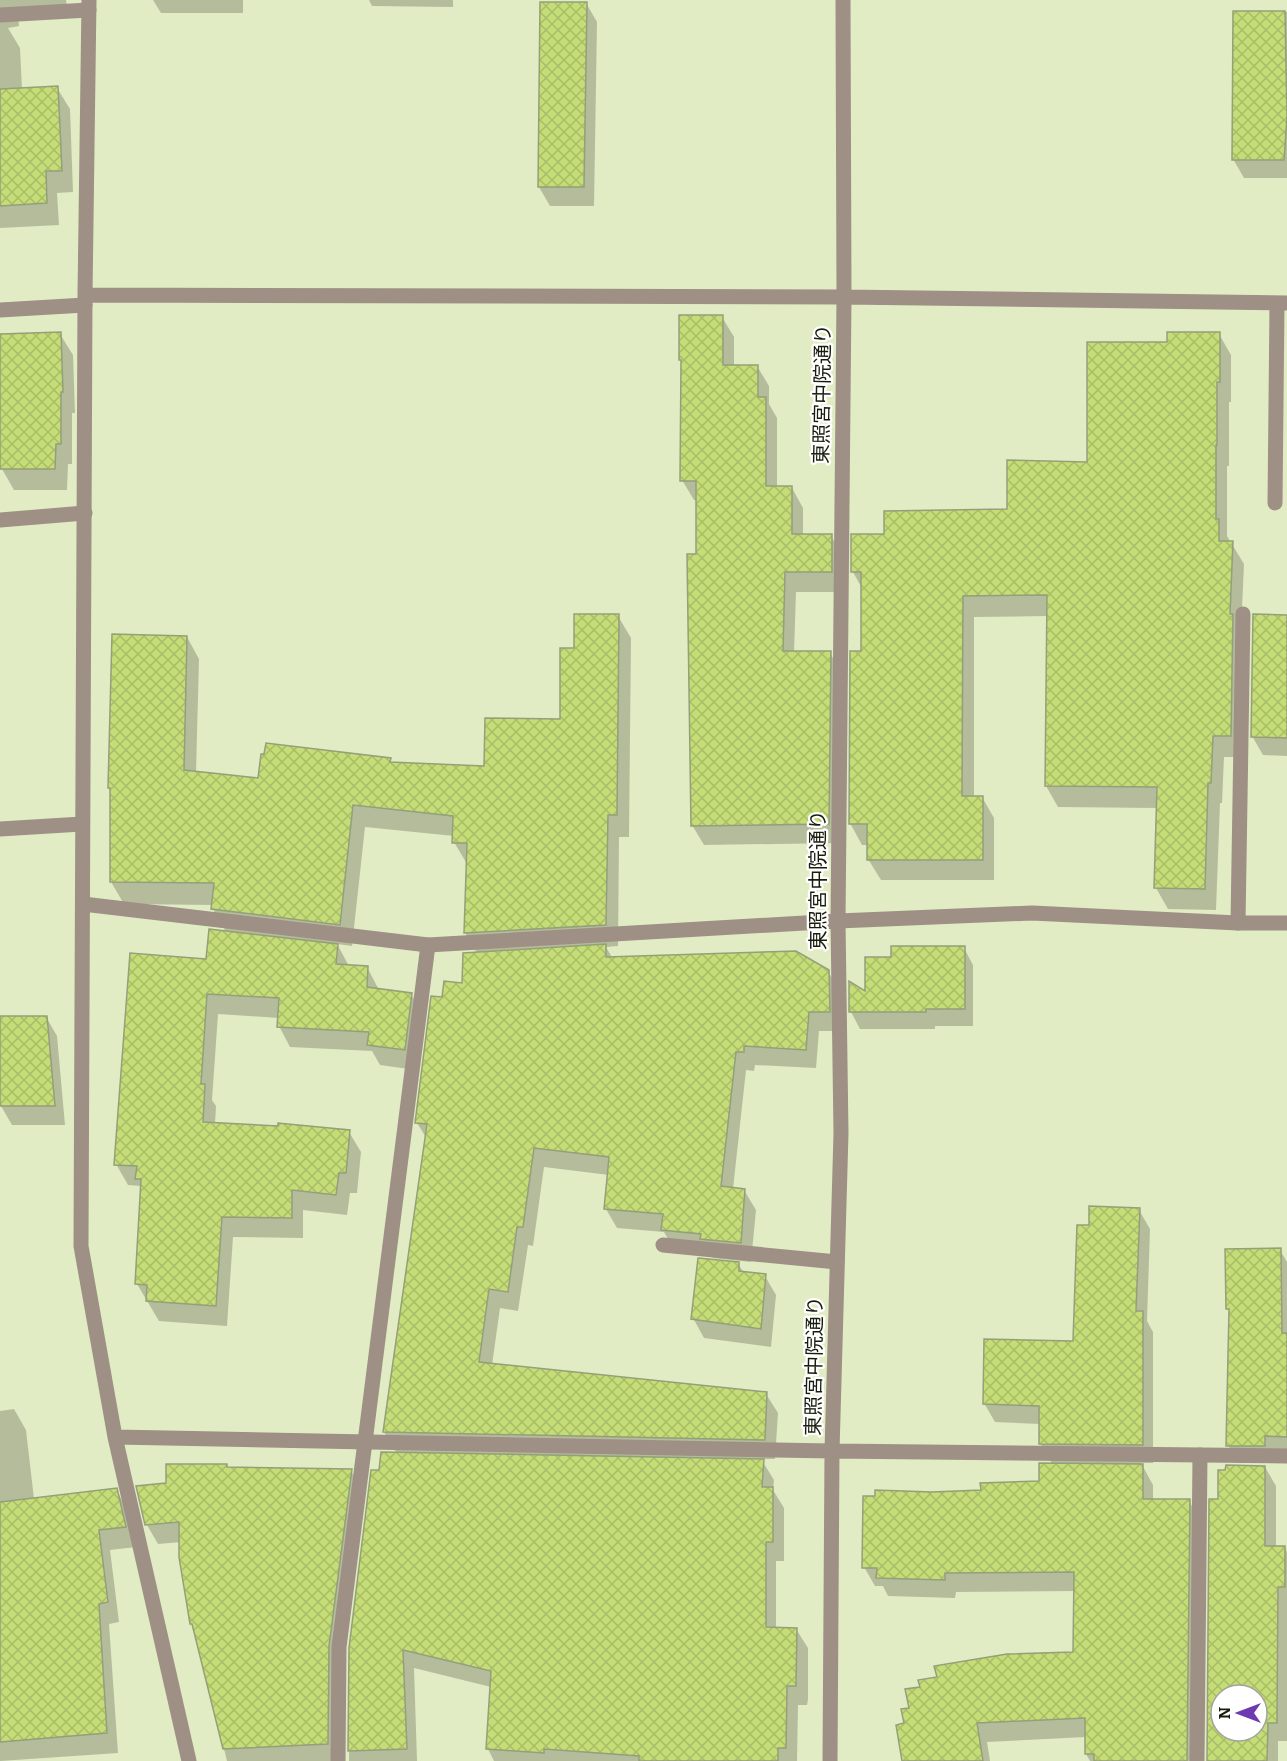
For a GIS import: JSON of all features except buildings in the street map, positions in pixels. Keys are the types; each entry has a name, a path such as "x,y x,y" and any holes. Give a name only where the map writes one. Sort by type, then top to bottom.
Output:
{"street":[{"name":"東照宮中院通り","path":"830,1761 832,1451 840,1133 838,921 844,297 843,0"},
{"path":"0,15 89,5 85,300 81,1246 115,1437 189,1761"},
{"path":"0,310 85,300 844,297 1282,304 1275,503"},
{"path":"0,520 85,513"},
{"path":"1238,923 1243,614"},
{"path":"0,829 82,824"},
{"path":"83,904 428,945 838,921 1032,913 1238,923 1287,923"},
{"path":"338,1761 339,1647 428,945"},
{"path":"663,1245 837,1262"},
{"path":"115,1437 832,1451 1287,1456"},
{"path":"1197,1761 1200,1455"}]}
